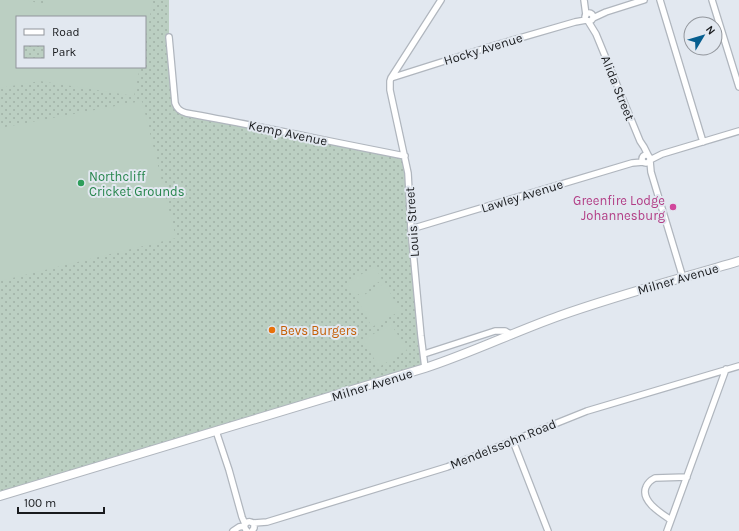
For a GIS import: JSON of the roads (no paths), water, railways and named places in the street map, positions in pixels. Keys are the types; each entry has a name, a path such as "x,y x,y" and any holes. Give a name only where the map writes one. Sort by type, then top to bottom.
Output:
{"main road":[{"name":"Milner Avenue","path":"0,496 426,368 466,354 557,316 739,261"}],"street":[{"path":"391,78 441,0"},
{"name":"Hocky Avenue","path":"391,78 644,0"},
{"path":"660,0 703,142"},
{"path":"712,0 739,87"},
{"name":"Alida Street","path":"584,1 589,17 651,169 683,278"},
{"name":"Kemp Avenue","path":"170,37 175,103 179,111 405,156"},
{"name":"Louis Street","path":"391,78 390,90 405,156 409,184 411,229 421,336 426,368"},
{"name":"Lawley Avenue","path":"411,229 739,131"},
{"path":"424,354 495,331 505,331 512,335"},
{"name":"Mendelssohn Road","path":"239,531 447,467 587,410 739,366"},
{"path":"667,531 726,370"},
{"path":"216,431 241,512 250,528"},
{"path":"512,441 548,531"},
{"path":"671,520 648,501 645,494 646,486 655,478 687,477"},
{"name":"Mendelssohn Road","path":"233,531 239,527 250,528"}],"place":[{"name":"Northcliff Cricket Grounds","path":"81,183"},
{"name":"Greenfire Lodge Johannesburg","path":"673,207"},
{"name":"Bevs Burgers","path":"272,330"}]}
